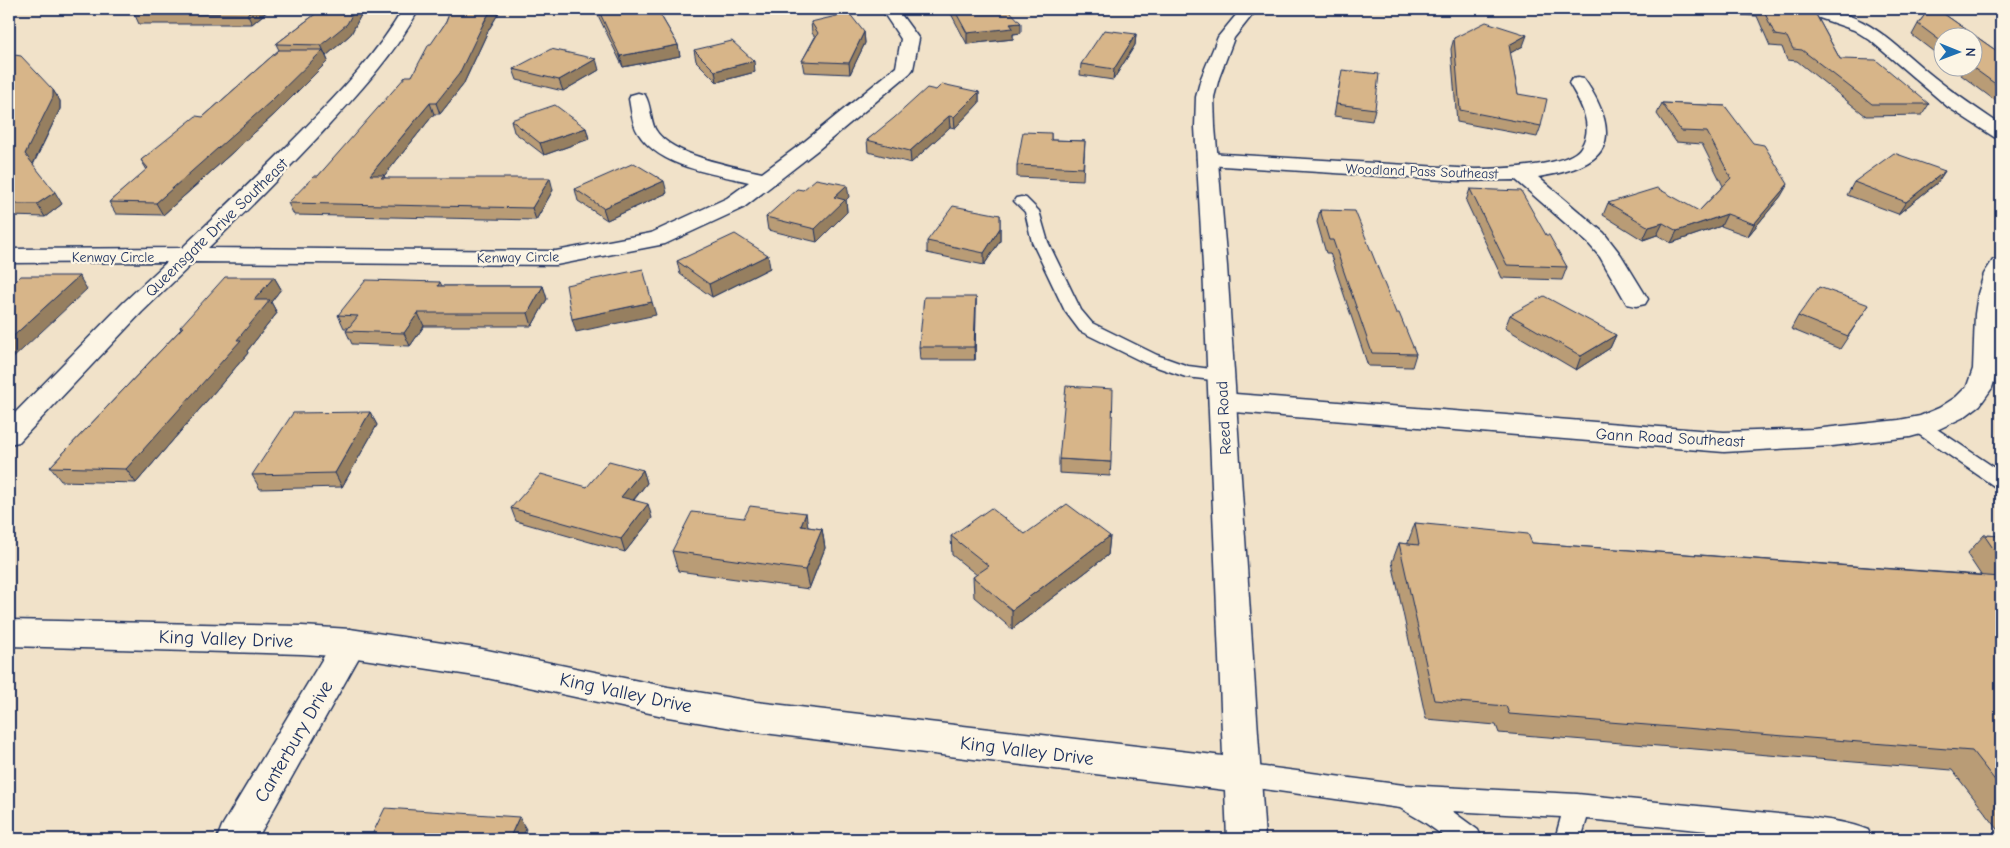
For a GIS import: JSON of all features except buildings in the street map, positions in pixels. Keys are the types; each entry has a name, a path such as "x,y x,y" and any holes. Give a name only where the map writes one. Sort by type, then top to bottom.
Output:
{"street":[{"name":"Queensgate Drive Southeast","path":"9,435 133,307 247,199 346,96 387,47 411,9"},
{"name":"Kenway Circle","path":"9,256 185,257 267,255 556,258 657,239 735,203 904,69 910,38 889,9"},
{"name":"Reed Road","path":"1246,839 1205,97 1210,78 1226,37 1249,9"},
{"path":"1808,9 1860,26 1876,36 1955,103 2001,133"},
{"name":"Woodland Pass Southeast","path":"1208,159 1460,175 1520,174 1552,168 1587,154 1593,144 1596,133 1596,120 1592,107 1578,83"},
{"path":"638,99 646,131 668,152 704,165 765,180"},
{"path":"1520,174 1596,238 1610,255 1636,299"},
{"name":"Gann Road Southeast","path":"1222,402 1724,442 1791,440 1854,435 1918,425 1956,410 1973,397 1980,387 1986,364 1988,299 1992,280 2001,265"},
{"name":"King Valley Drive","path":"9,633 302,640 350,643 482,662 668,702 756,717 1242,775"},
{"name":"Canterbury Drive","path":"236,839 350,643"}],"lane":[{"path":"1021,201 1032,211 1040,242 1073,311 1086,328 1151,359 1186,372 1221,375"},
{"path":"1918,425 2001,482"},
{"path":"1242,775 1404,796 1577,806 1808,829 1844,834 1859,839"},
{"path":"1404,796 1433,813 1469,839"},
{"path":"1568,839 1577,806"}]}
